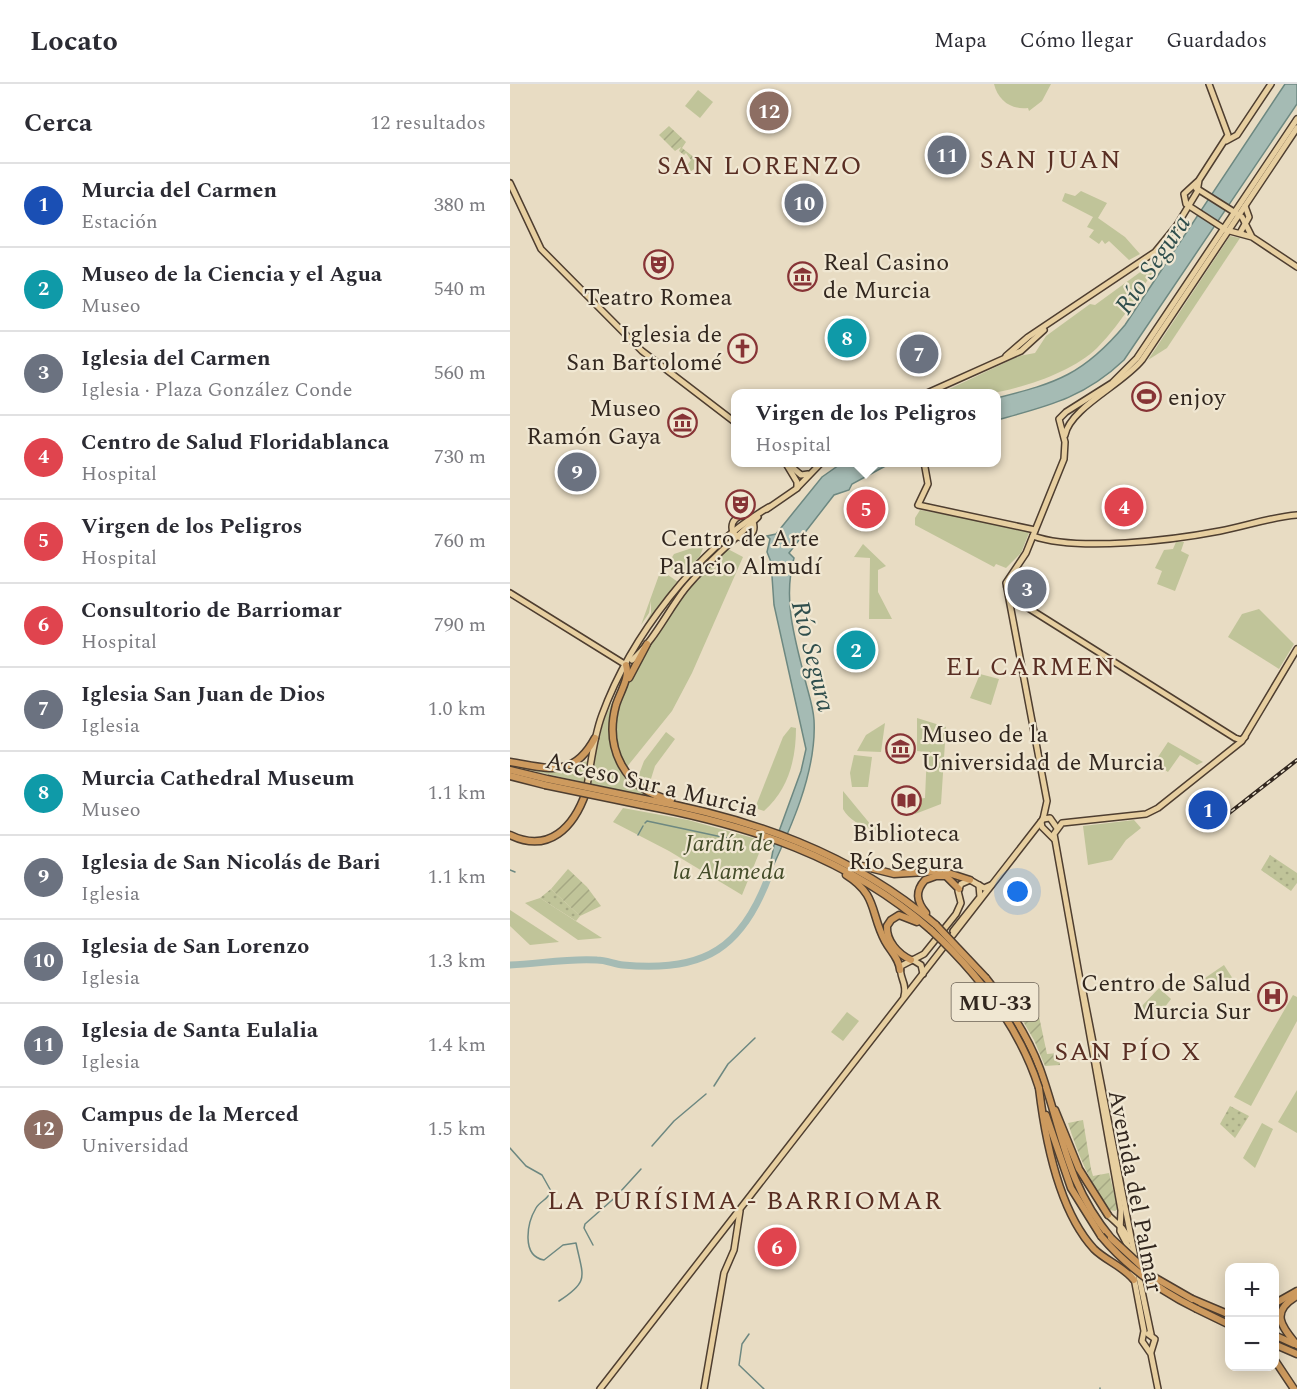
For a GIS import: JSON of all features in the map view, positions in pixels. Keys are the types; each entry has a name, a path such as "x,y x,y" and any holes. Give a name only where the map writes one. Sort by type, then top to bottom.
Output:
{"highway":[{"path":"618,700 647,644"},
{"path":"626,665 626,677 618,700 613,733 617,758 632,781 650,793 756,828"},
{"path":"584,757 595,738"},
{"path":"510,762 561,769 593,755"},
{"name":"Acceso Sur a Murcia","path":"510,770 546,782"},
{"name":"Acceso Sur a Murcia","path":"510,777 643,802 756,828 806,847 875,887 933,927 999,1007 1024,1050 1042,1088 1071,1174 1091,1210 1111,1238 1152,1276 1192,1299 1225,1312"},
{"path":"510,836 535,843 557,835 574,818 586,792"},
{"path":"806,847 877,872 904,874 942,871 970,880"},
{"path":"806,847 864,889 872,899 883,937 898,960 900,970"},
{"path":"933,927 919,903 920,886 928,878 943,876 952,880 958,889"},
{"path":"912,960 899,952 888,938 886,929 888,922 902,915 933,927"},
{"path":"1042,1088 1079,1169 1108,1215"},
{"path":"1042,1088 1052,1160 1071,1211 1093,1248 1134,1276"},
{"name":"Acceso Sur a Murcia","path":"1042,1088 1066,1177 1082,1208 1101,1236 1142,1276 1197,1309 1225,1323"},
{"path":"1279,1302 1297,1291"},
{"path":"1297,1296 1284,1307 1280,1318 1283,1329 1297,1345"},
{"path":"1279,1337 1297,1345"},
{"path":"1279,1346 1297,1354"},
{"path":"1279,1365 1294,1389"}],"main road":[{"path":"1209,84 1228,135 1199,180 1188,190 1183,199 1188,205 1224,229 1252,237 1297,267"},
{"path":"1223,144 1240,130 1271,84"},
{"path":"1065,440 1059,421 1066,412 1108,387 1131,366 1297,119"},
{"path":"1235,213 1245,206 1297,128"},
{"path":"1227,129 1233,134 1240,130"},
{"path":"934,389 1006,356 1026,339 1158,249 1188,205 1199,180"},
{"path":"510,183 540,248 642,351 731,420"},
{"path":"1188,190 1197,189 1235,213 1247,224 1252,237"},
{"path":"1240,233 1247,224 1249,214 1245,206"},
{"path":"1042,822 1047,801 1006,586 1007,578 1024,557 1064,459 1067,427 1081,410 1116,385 1142,360 1224,229"},
{"path":"789,467 797,482 796,489"},
{"path":"792,467 801,475 809,473"},
{"path":"586,792 595,738 606,705 626,665 683,580 705,555 796,489 816,467"},
{"path":"925,467 928,484 918,505 1074,543 1141,540 1221,531 1297,515"},
{"path":"626,665 647,644 689,584 734,534 737,520 744,516 752,519"},
{"path":"1006,586 1021,602 1233,736 1240,740 1245,737"},
{"path":"510,593 626,665"},
{"path":"1010,604 1016,600 1021,602"},
{"path":"1054,830 1062,823 1154,811 1245,737 1297,649"},
{"path":"1233,736 1237,742 1235,747"},
{"path":"600,1389 1042,822 1050,818 1054,830"},
{"path":"1042,822 1054,830"},
{"name":"Avenida del Palmar","path":"1054,830 1122,1211 1120,1225 1128,1246 1144,1336"},
{"path":"901,1003 906,988 900,970 904,962 926,952 956,914 961,903 958,889 963,882 970,880 986,888 994,883"},
{"path":"941,950 980,897 979,885"},
{"path":"912,960 921,965 922,974"},
{"path":"904,980 910,983 918,981"},
{"name":"Avenida del Palmar","path":"1081,982 1086,995 1133,1246 1134,1276 1151,1334"},
{"path":"704,1389 724,1271 734,1253 740,1209"},
{"path":"1108,1215 1114,1216 1122,1211"},
{"path":"1108,1215 1120,1225 1133,1246"},
{"path":"717,1238 714,1236 725,1222 732,1219"},
{"path":"724,1230 733,1226 738,1230"},
{"path":"1151,1354 1155,1339 1151,1334 1144,1336 1142,1341 1151,1354 1158,1389"},
{"path":"1146,1346 1153,1344"}],"green space":[{"path":"994,84 1051,84 1042,101 1029,111 1028,108 1011,106 1002,100"},
{"path":"698,90 713,102 700,118 685,106"},
{"path":"669,126 686,142 682,148 695,158 694,169 686,175 683,171 691,160 686,153 684,155 679,151 681,147 675,151 659,135"},
{"path":"1081,191 1107,203 1098,218 1125,237 1140,254 1129,260 1109,241 1105,244 1102,240 1099,244 1089,237 1094,230 1087,227 1093,217 1062,201 1065,193 1075,196"},
{"path":"1230,236 1240,238 1167,348 1148,360"},
{"path":"1165,254 1125,315 1087,357 1061,372 1001,392 1001,389 949,389 1019,356 1035,353 1046,336 1090,304 1095,305"},
{"path":"920,510 1027,529 1029,533 1021,553 1006,568 996,564 994,567 915,525 915,518"},
{"path":"1176,542 1184,542 1181,551 1189,555 1175,591 1157,584 1162,571 1155,568 1164,550 1173,549"},
{"path":"863,544 886,566 878,570 878,592 892,619 869,619 870,558 854,557"},
{"path":"698,546 703,548 700,556 684,574 671,570 671,559 674,554"},
{"path":"726,548 743,557 692,673 672,711 626,768 618,749 616,729 625,689 634,669 687,591"},
{"path":"659,575 668,575 678,582 629,654 651,613 651,601 649,613 641,625"},
{"path":"1259,609 1294,644 1279,669 1228,637 1242,614"},
{"path":"625,674 613,710 611,741 622,769 647,796 510,766 555,771 594,759 604,720"},
{"path":"980,674 999,679 991,705 970,698"},
{"path":"917,718 946,727 941,804 915,814 917,799 925,798 927,752 917,751"},
{"path":"885,723 881,752 857,751 866,735"},
{"path":"791,727 796,728 794,752 785,784 764,811 755,808 783,737"},
{"path":"666,732 675,739 655,766 650,782 638,777 644,761"},
{"path":"1168,742 1203,762 1197,765 1180,755 1168,772 1154,763"},
{"path":"854,755 872,757 868,787 852,787 850,773"},
{"path":"843,791 871,825 890,832 911,835 911,839 873,830 855,822 843,809"},
{"name":"Jardín de la Alameda","path":"623,808 688,820 764,841 742,895 669,851 613,822"},
{"path":"1134,820 1141,828 1126,840 1112,860 1088,865 1083,826"},
{"path":"1270,855 1297,873 1297,883 1291,891 1261,870"},
{"path":"568,869 587,887 601,906 580,916 551,889"},
{"path":"551,889 580,916 576,921 540,898"},
{"path":"540,898 602,938 578,940 525,903"},
{"path":"510,910 559,942 530,945 510,926"},
{"path":"1224,965 1233,979 1214,992 1205,978"},
{"path":"1159,988 1171,999 1155,1020 1140,1008"},
{"path":"1293,995 1297,997 1297,1021 1251,1106 1234,1097"},
{"path":"1037,1007 1047,1054 1058,1053 1060,1065 1045,1066 1034,1040 1017,1011"},
{"path":"847,1012 859,1021 843,1041 831,1032"},
{"path":"1297,1090 1297,1133 1278,1122"},
{"path":"1230,1106 1249,1116 1235,1138 1220,1124"},
{"path":"1083,1120 1093,1176 1109,1173 1118,1209 1115,1211 1110,1210 1096,1190 1072,1135 1068,1123"},
{"path":"1262,1123 1273,1129 1255,1168 1243,1158"}],"water":[{"path":"1285,84 1297,84 1297,104 1124,360 1080,392 1049,405 1001,419 1001,397 1053,381 1082,366 1110,342 1125,325"},
{"path":"836,467 884,467 852,484 849,490 834,495 789,553 794,558 790,588 791,617 812,708 814,740 807,780 785,840 768,877 774,845 801,771 806,749 774,605 771,562 767,552 770,539 767,536 776,534 822,477"}],"waterway":[{"path":"645,823 647,821 736,840"},
{"path":"638,835 643,826"},
{"path":"510,870 515,872"},
{"name":"Río Segura","path":"510,965 586,960 652,966 699,959 718,950 748,919 771,870"},
{"path":"714,1086 728,1064 755,1038"},
{"path":"652,1146 674,1121 706,1094"},
{"path":"510,1148 526,1166 542,1175 551,1191 536,1208 530,1222 528,1238 532,1252 544,1260 563,1245 576,1243 582,1277 576,1288 559,1301"},
{"path":"621,1191 641,1169"},
{"path":"593,1245 584,1228 585,1224 619,1194"},
{"path":"749,1334 742,1344 739,1365 764,1389"}],"railway":[{"path":"1210,828 1297,760"}],"place":[{"name":"Campus de la Merced","path":"769,111"},
{"name":"Iglesia de Santa Eulalia","path":"947,155"},
{"name":"Iglesia de San Lorenzo","path":"804,203"},
{"name":"Teatro Romea","path":"658,264"},
{"name":"Real Casino de Murcia","path":"802,276"},
{"name":"Murcia Cathedral Museum","path":"847,338"},
{"name":"Iglesia de San Bartolomé","path":"743,348"},
{"name":"Iglesia San Juan de Dios","path":"919,354"},
{"name":"enjoy","path":"1147,397"},
{"name":"Museo Ramón Gaya","path":"682,422"},
{"name":"Iglesia de San Nicolás de Bari","path":"577,472"},
{"name":"Centro de Arte Palacio Almudí","path":"740,505"},
{"name":"Centro de Salud Floridablanca","path":"1124,507"},
{"name":"Virgen de los Peligros","path":"866,509"},
{"name":"Iglesia del Carmen","path":"1027,589"},
{"name":"Museo de la Ciencia y el Agua","path":"856,650"},
{"name":"Museo de la Universidad de Murcia","path":"900,748"},
{"name":"Biblioteca Río Segura","path":"906,800"},
{"name":"Murcia del Carmen","path":"1208,810"},
{"name":"Centro de Salud Murcia Sur","path":"1272,997"},
{"name":"Consultorio de Barriomar","path":"777,1247"}],"district":[{"name":"SAN JUAN","path":"1051,159"},
{"name":"SAN LORENZO","path":"760,165"},
{"name":"EL CARMEN","path":"1031,666"},
{"name":"SAN PÍO X","path":"1128,1051"},
{"name":"LA PURÍSIMA - BARRIOMAR","path":"745,1200"}]}
